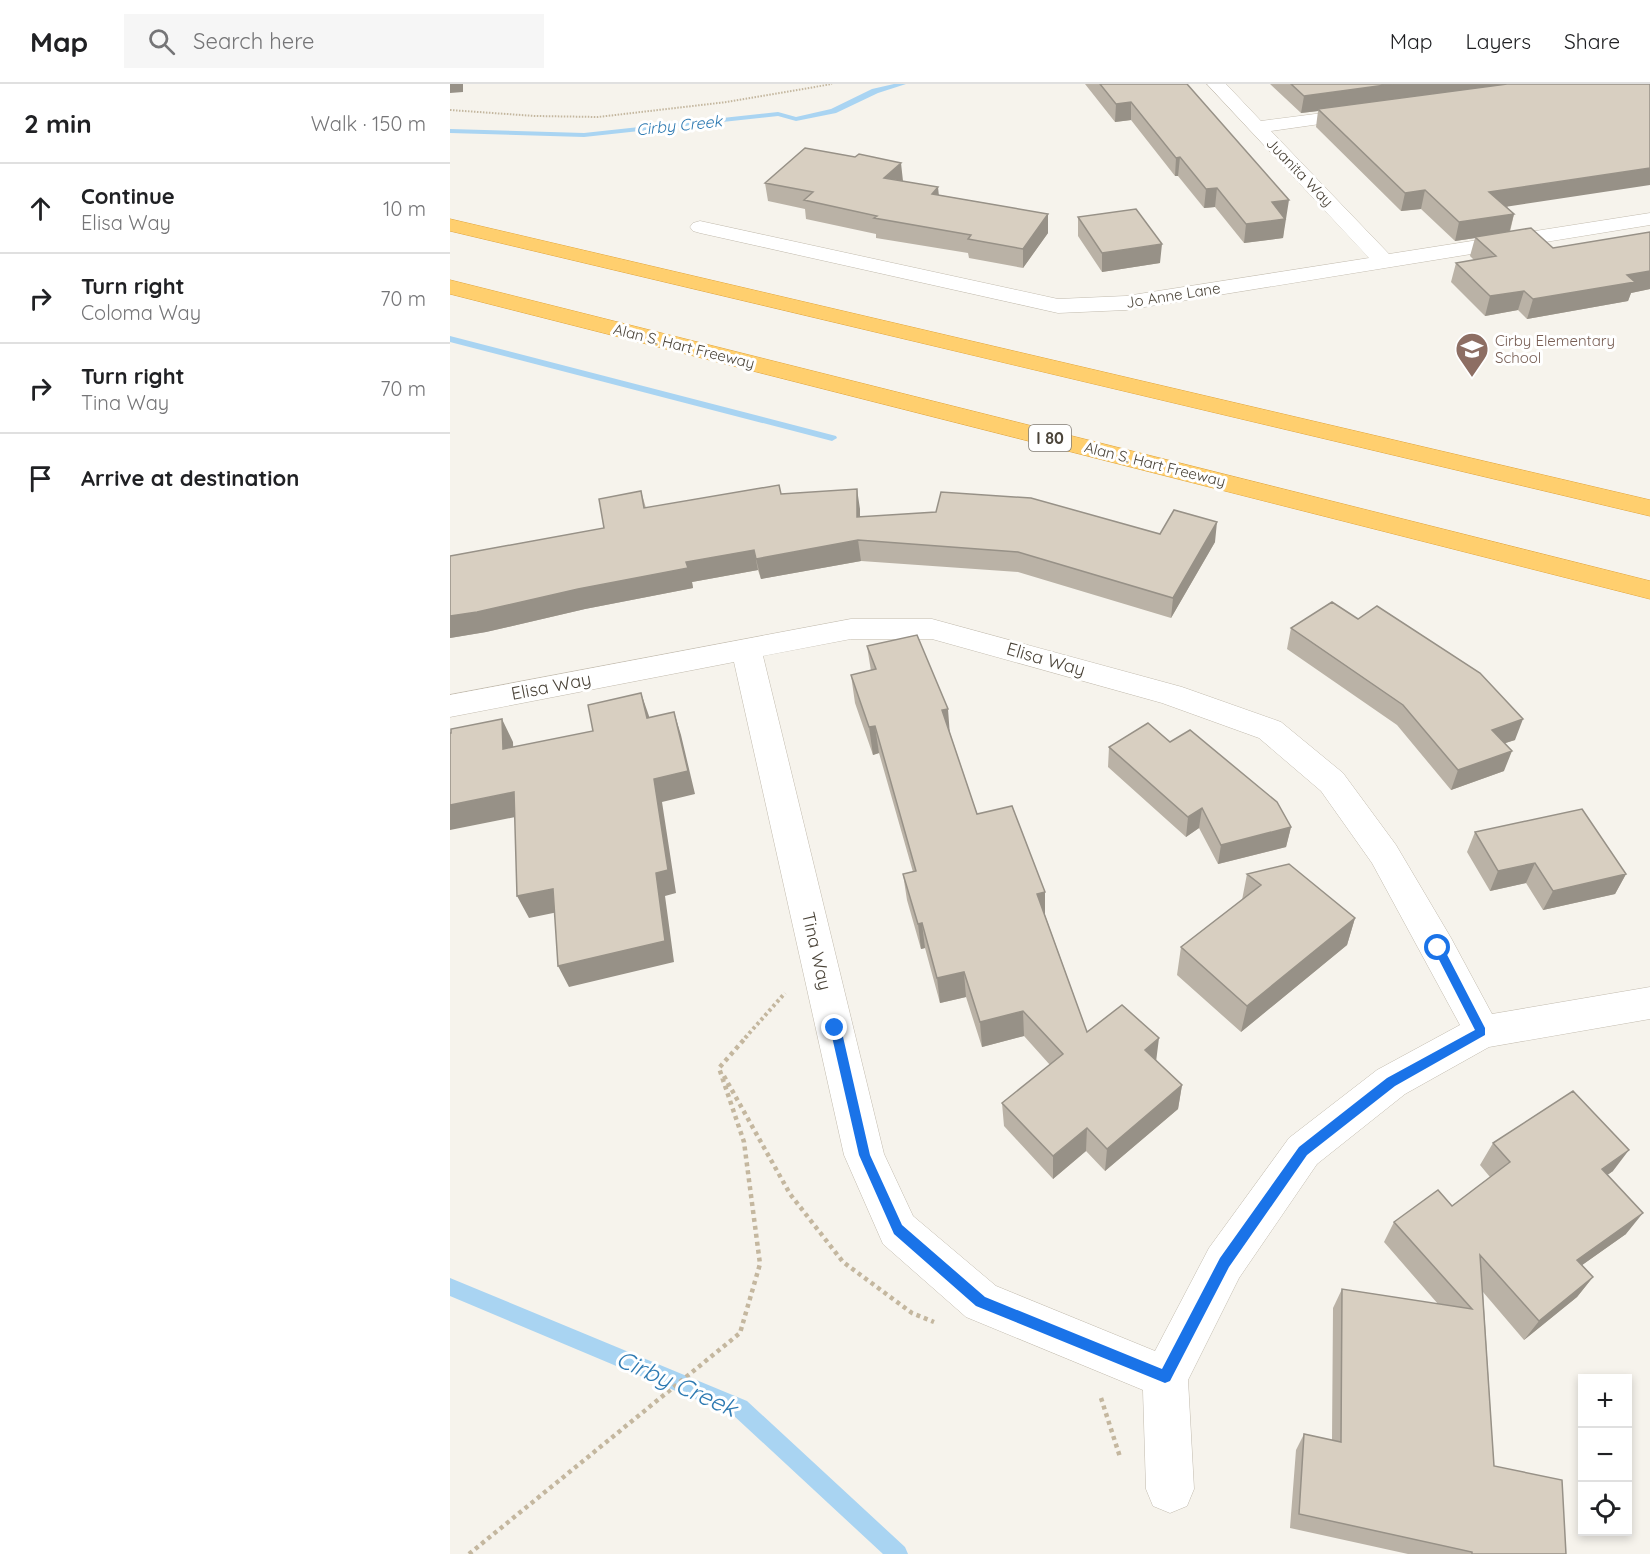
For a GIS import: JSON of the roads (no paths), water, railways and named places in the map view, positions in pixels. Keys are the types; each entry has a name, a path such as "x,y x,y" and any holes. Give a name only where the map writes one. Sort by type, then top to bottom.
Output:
{"highway":[{"path":"450,225 1650,508"},
{"name":"Alan S. Hart Freeway","path":"450,287 1650,590"}],"street":[{"name":"Juanita Way","path":"1216,84 1384,261"},
{"path":"1257,127 1379,111"},
{"name":"Jo Anne Lane","path":"700,227 1058,306 1126,303 1650,219"},
{"name":"Elisa Way","path":"450,706 851,628 932,629 1171,695 1270,730 1332,782 1384,854 1438,948 1482,1032"},
{"name":"Tina Way","path":"746,648 864,1155 898,1230 981,1302 1165,1377"},
{"path":"1170,1489 1165,1377 1224,1263 1303,1151 1391,1082 1482,1032 1650,1003"}],"waterway":[{"name":"Cirby Creek","path":"450,131 584,135 778,114 796,119 833,111 875,91 902,84"},
{"path":"450,339 832,438"},
{"name":"Cirby Creek","path":"450,1287 740,1408 898,1554"}],"place":[{"name":"Cirby Elementary School","path":"1472,378"}]}
